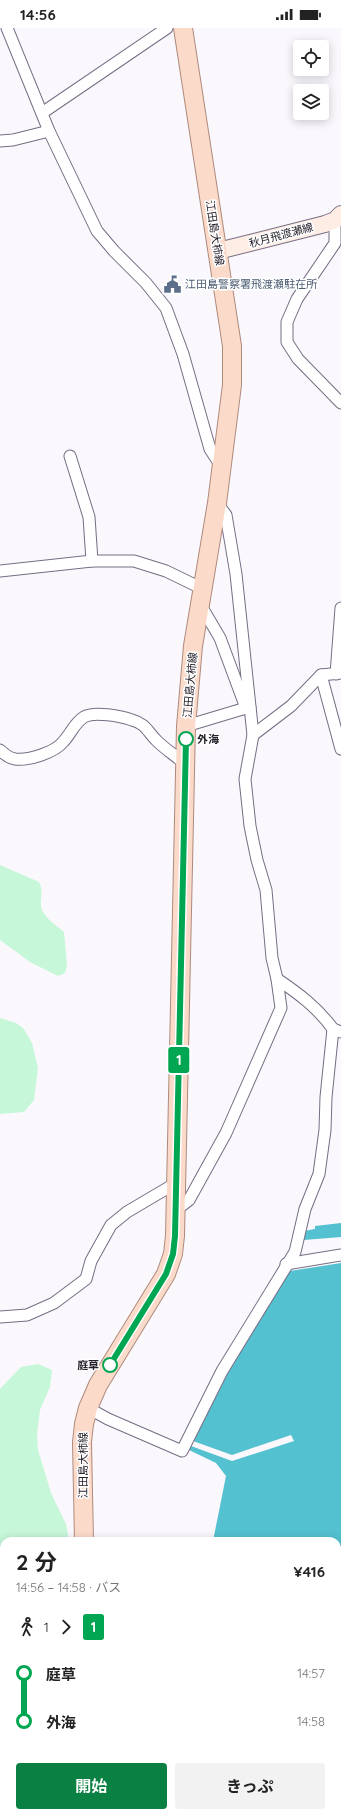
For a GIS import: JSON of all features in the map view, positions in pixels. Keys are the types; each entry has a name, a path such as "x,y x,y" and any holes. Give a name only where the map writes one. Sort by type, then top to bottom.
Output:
{"main road":[{"name":"江田島大柿線","path":"84,1537 82,1442 88,1408 98,1385 166,1274 174,1248 186,726 193,646 217,503 234,367 218,251 183,28"},
{"name":"秋月飛渡瀬線","path":"218,251 338,217"}],"street":[{"path":"7,28 49,131 97,231 114,251 146,283 166,308 183,354 210,449 221,466"},
{"path":"42,113 167,28"},
{"path":"0,141 13,140 49,131"},
{"path":"338,217 335,243 297,299 287,322 287,342 298,359 341,403"},
{"path":"70,456 89,517 92,561"},
{"path":"176,1210 189,1200 226,1133 281,1008 278,979 272,958 266,890 257,860 250,826 245,779 253,735 248,708 236,574 226,516 217,503"},
{"path":"0,571 92,561 134,561 166,571 202,597 248,708"},
{"path":"253,735 291,706 321,675 339,674 341,608"},
{"path":"321,675 341,749"},
{"path":"186,726 248,708"},
{"path":"0,750 6,756 16,759 33,757 54,750 63,742 77,722 86,716 100,714 131,719 144,725 157,741 185,764"},
{"path":"88,1408 108,1419 182,1451 222,1371 286,1264 295,1252 305,1210 319,1174 325,1130 326,1097 337,1030 295,991 278,979"},
{"path":"0,1317 27,1315 61,1298 86,1279 91,1261 110,1225 127,1212 176,1184"},
{"path":"286,1264 341,1255"}],"green space":[{"path":"0,865 39,882 42,895 42,911 64,932 67,965 65,973 58,976 30,962 0,940"},
{"path":"0,1018 16,1023 23,1028 32,1043 38,1068 34,1100 24,1112 0,1114"},
{"path":"38,1364 52,1370 50,1387 40,1410 37,1434 38,1450 51,1493 66,1524 68,1537 0,1537 0,1389 21,1367"}],"water":[{"path":"341,1223 341,1237 304,1240 304,1231 315,1229 315,1226"},
{"path":"341,1263 341,1537 214,1537 226,1476 216,1463 189,1450 191,1446 232,1461 294,1441 291,1435 232,1455 193,1441 228,1373 290,1271"}],"bus line":[{"name":"1","path":"110,1365 166,1274 173,1254 176,1210 186,739"}],"place":[{"name":"江田島警察署飛渡瀬駐在所","path":"172,284"},
{"name":"外海","path":"186,739"},
{"name":"庭草","path":"110,1365"}]}
